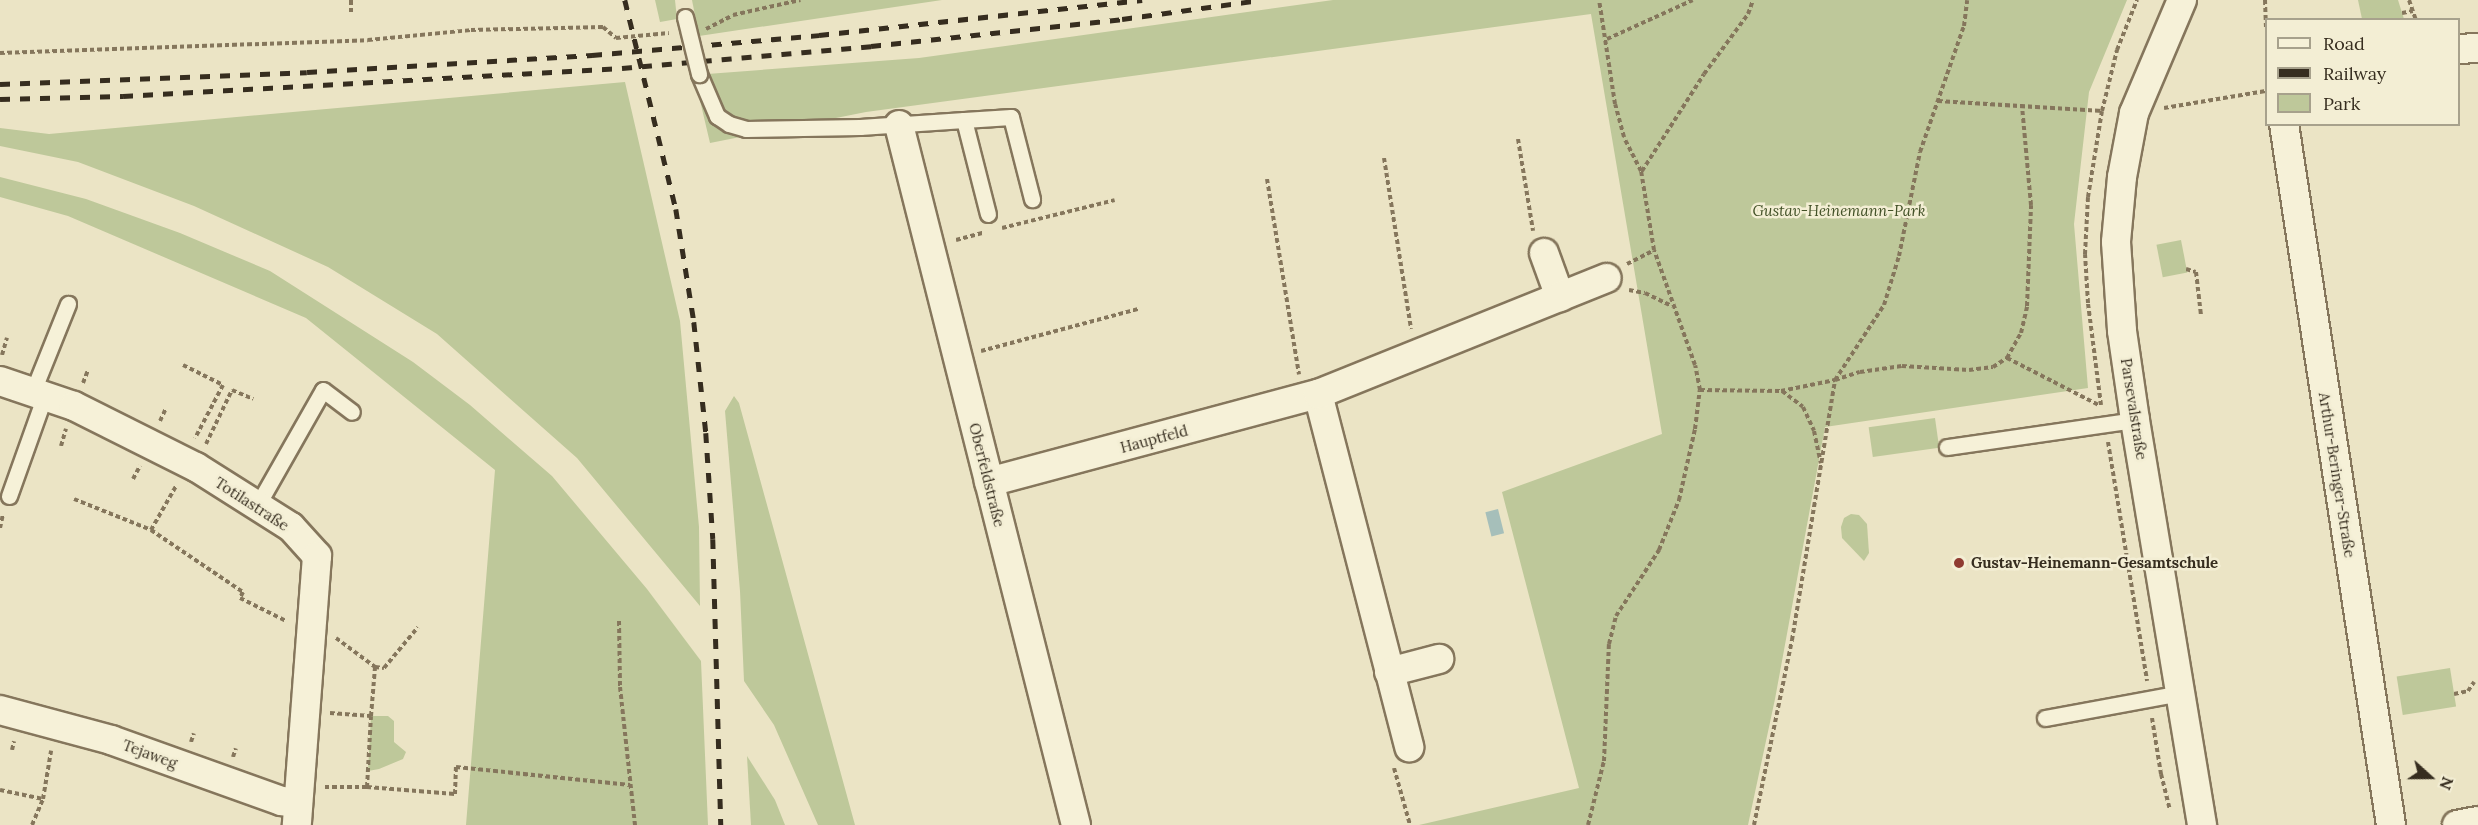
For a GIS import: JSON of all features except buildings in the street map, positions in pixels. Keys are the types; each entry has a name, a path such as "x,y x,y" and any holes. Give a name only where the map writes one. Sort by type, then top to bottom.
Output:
{"street":[{"name":"Parsevalstraße","path":"2182,0 2133,113 2122,177 2116,242 2122,331 2135,420 2202,825"},
{"path":"2460,49 2478,48"},
{"name":"Oberfeldstraße","path":"899,125 1076,825"},
{"name":"Arthur-Beringer-Straße","path":"2284,126 2391,825"},
{"path":"1544,253 1560,297"},
{"name":"Hauptfeld","path":"989,482 1310,396 1416,357 1607,278"},
{"name":"Totilastraße","path":"0,381 74,406 190,463 291,527 317,556 298,805"},
{"path":"1310,396 1409,747"},
{"path":"1389,672 1439,659"},
{"name":"Tejaweg","path":"0,710 111,740 281,801 298,805"},
{"path":"2457,825 2478,822"}],"lane":[{"path":"685,17 699,74 717,116 729,124 746,129 899,125 1011,117 1032,199"},
{"path":"964,120 988,214"},
{"path":"9,496 68,304"},
{"path":"257,506 323,390 352,412"},
{"path":"1947,447 2135,420"},
{"path":"2045,718 2181,693"}],"path":[{"path":"351,0 351,12"},
{"path":"695,30 706,29 733,15 800,0"},
{"path":"1588,825 1604,761 1609,644 1616,616 1659,550 1679,500 1695,429 1700,390 1695,364 1654,250 1641,171 1624,137 1615,104 1607,39 1599,0"},
{"path":"1607,39 1693,0"},
{"path":"1641,171 1704,74 1748,14 1753,0"},
{"path":"1754,825 1792,640 1835,380 1862,343 1884,305 1899,255 1920,152 1964,26 1967,0"},
{"path":"1938,101 2102,111 2117,50 2137,0"},
{"path":"2265,0 2266,18"},
{"path":"2409,0 2415,18"},
{"path":"2402,13 2413,11"},
{"path":"0,52 368,40 471,30 603,27 616,38 672,33"},
{"path":"2133,113 2265,91"},
{"path":"1700,390 1781,391 1835,380 1860,372 1902,366 1969,370 1993,367 2007,358 2021,333 2027,306 2031,205 2022,106"},
{"path":"1518,139 1534,234 1544,253"},
{"path":"1384,158 1416,357"},
{"path":"1267,179 1310,396"},
{"path":"929,247 1115,201"},
{"path":"2186,269 2196,272 2201,315"},
{"path":"1607,278 1673,306"},
{"path":"957,357 1138,309"},
{"path":"0,361 7,338"},
{"path":"2007,358 2102,406"},
{"path":"183,365 223,385 190,463"},
{"path":"151,530 231,390 253,399"},
{"path":"1781,391 1803,407 1814,431 1822,467"},
{"path":"74,499 151,530 243,592 240,598 311,626 375,667 384,668 418,627"},
{"path":"619,621 620,687 634,825"},
{"path":"367,788 375,667"},
{"path":"2454,694 2468,692 2474,682"},
{"path":"305,711 371,716"},
{"path":"32,825 43,799 55,724"},
{"path":"1409,747 1393,764 1410,825"},
{"path":"298,805 367,788 455,794 456,767 630,785"},
{"path":"0,790 43,799"}],"green space":[{"path":"655,0 675,0 677,19 660,22"},
{"path":"692,0 942,0 699,36"},
{"name":"Gustav-Heinemann-Park","path":"1333,0 2127,0 2089,92 2074,224 2088,388 1825,427 1775,699 1748,825 1419,825 1579,788 1502,492 1662,434 1591,14 866,112 710,143 694,75 919,58"},
{"path":"2358,0 2398,0 2404,18 2362,18"},
{"path":"625,82 680,321 699,527 700,606 577,458 437,334 328,267 194,206 78,162 0,146 0,128 49,134"},
{"path":"0,177 86,199 180,233 270,271 413,362 470,405 552,476 647,589 701,661 708,825 466,825 495,470 306,318 68,216 0,197"},
{"path":"2181,240 2187,272 2163,277 2156,245"},
{"path":"734,396 739,403 855,825 818,825 774,725 744,681 740,591 725,411"},
{"path":"1935,418 1939,448 1873,457 1869,427"},
{"path":"1851,514 1859,515 1867,524 1869,553 1864,561 1842,538 1841,527 1844,518"},
{"path":"2450,668 2456,707 2403,715 2397,676"},
{"path":"371,716 388,716 394,721 394,742 406,752 403,759 368,771"},
{"path":"747,756 775,800 785,825 751,825"}],"water":[{"path":"1498,509 1504,533 1491,536 1485,512"}],"railway":[{"path":"625,0 676,209 694,322 706,433 713,539 721,825"},
{"path":"0,84 307,72 592,55 819,35 1142,0"},
{"path":"0,99 123,96 622,68 871,46 1122,19 1260,0"}],"place":[{"name":"Gustav-Heinemann-Gesamtschule","path":"1959,563"}]}
